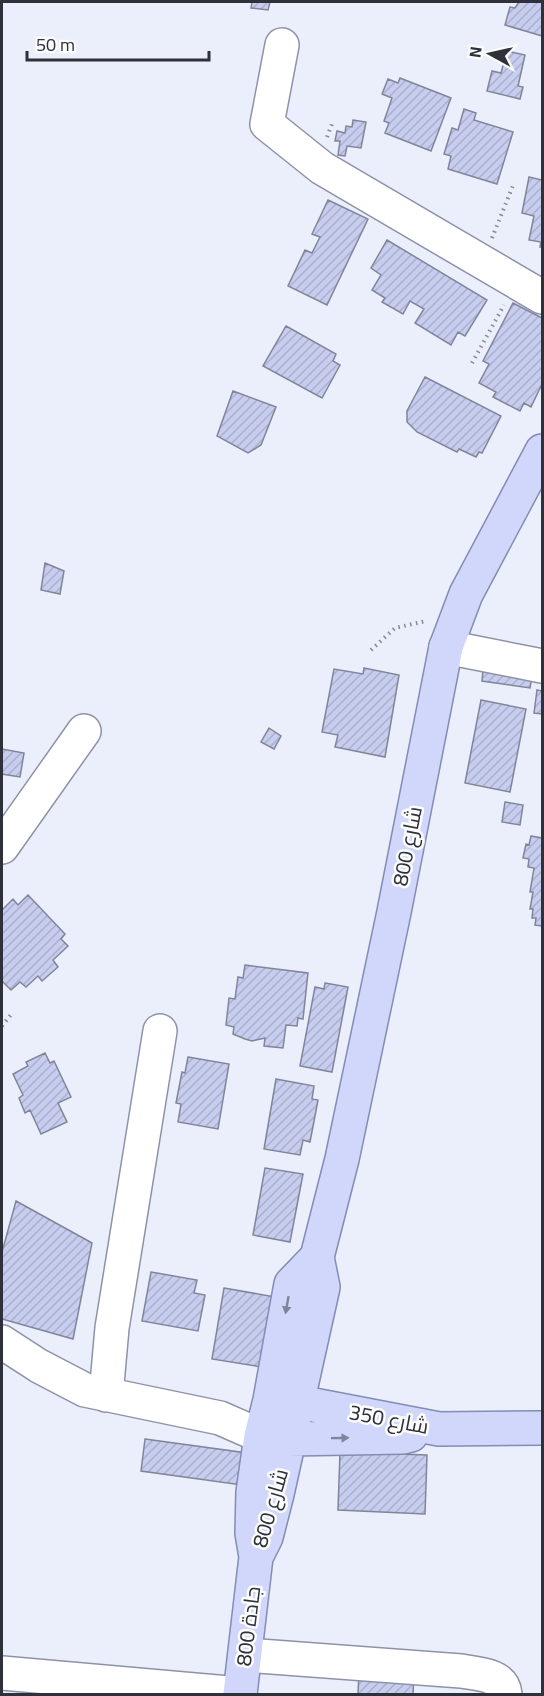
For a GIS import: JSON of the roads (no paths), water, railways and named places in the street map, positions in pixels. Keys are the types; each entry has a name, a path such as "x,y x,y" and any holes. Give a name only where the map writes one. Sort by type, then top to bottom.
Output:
{"main road":[{"name":"شارع 800","path":"256,1557 252,1533 253,1492 275,1438 284,1401 291,1284 317,1257 342,1159 450,636 466,594 543,451"},
{"name":"شارع 350","path":"284,1401 439,1429"},
{"path":"439,1429 543,1428"},
{"name":"شارع 350","path":"275,1438 403,1437 439,1429"},
{"name":"جادة 800","path":"240,1694 256,1557"}],"street":[{"path":"282,45 267,124 322,168 530,289"},
{"path":"450,636 543,666"},
{"path":"2,847 84,731"},
{"path":"106,1395 112,1328 160,1030"},
{"path":"2,1342 39,1366 85,1390 220,1418 275,1438"},
{"path":"220,1418 284,1401"},
{"path":"245,1655 461,1671 494,1677 502,1684 505,1695"},
{"path":"2,1673 240,1694"}]}
